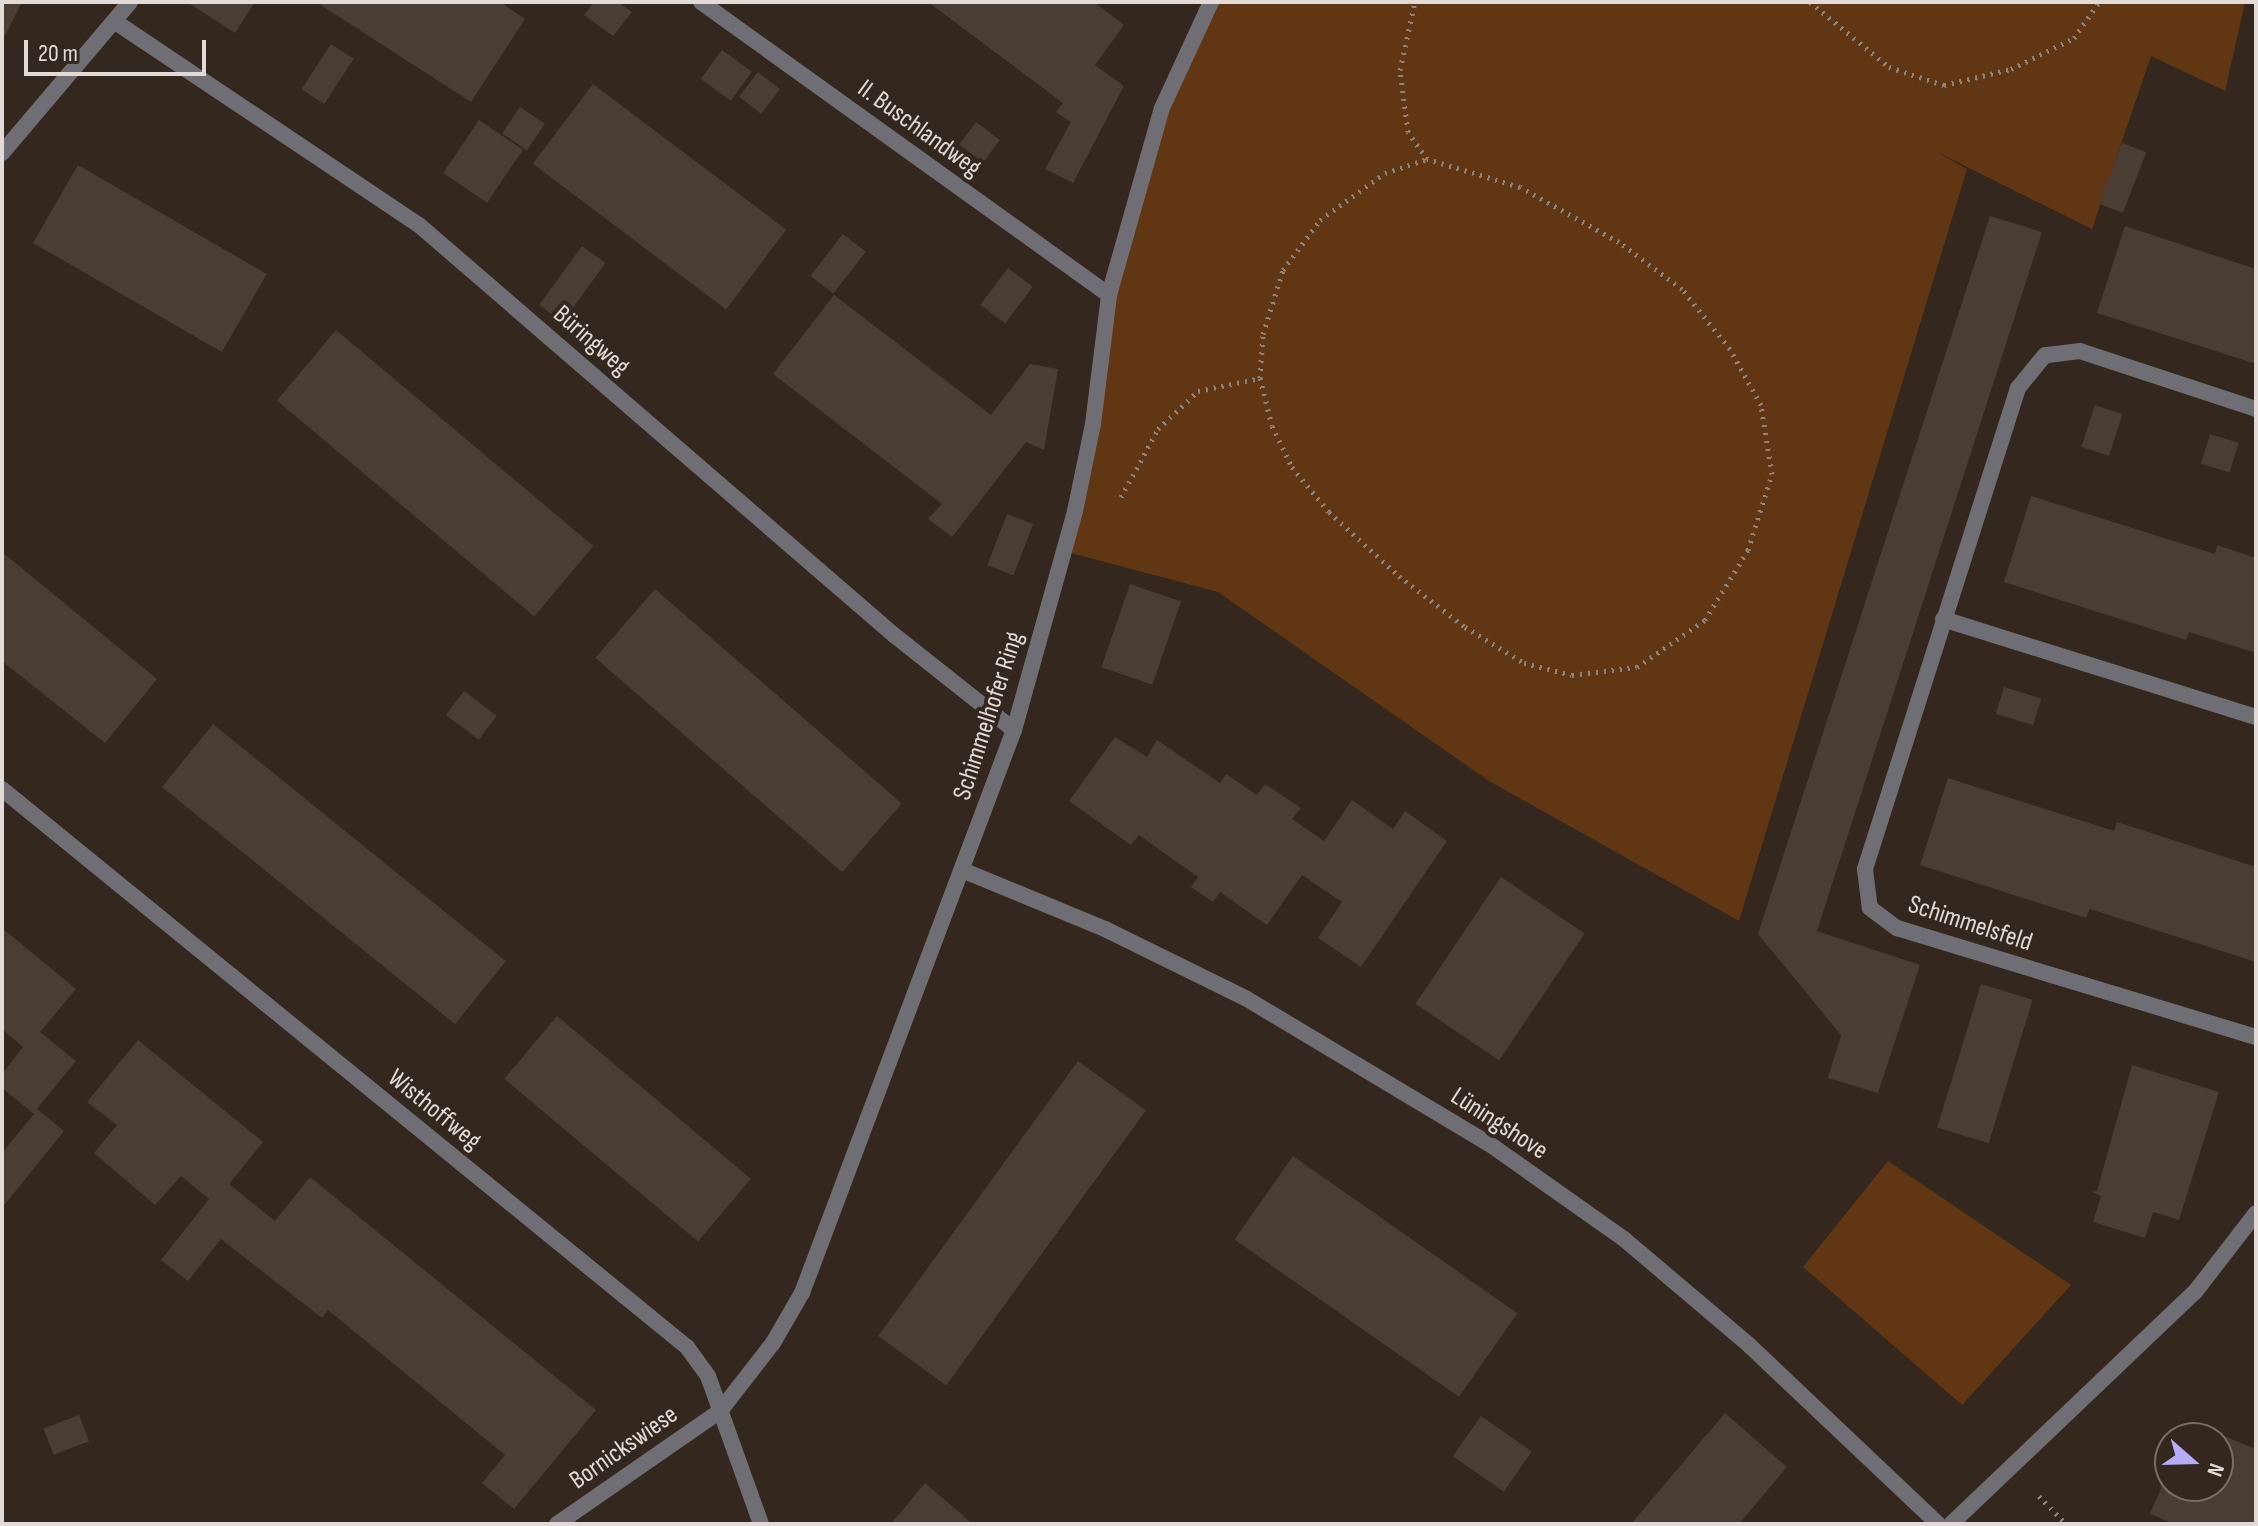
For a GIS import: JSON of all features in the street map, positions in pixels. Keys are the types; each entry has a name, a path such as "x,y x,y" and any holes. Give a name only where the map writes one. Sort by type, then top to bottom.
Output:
{"street":[{"path":"2,153 130,2"},
{"name":"II. Buschlandweg","path":"701,2 1109,295"},
{"name":"Schimmelhofer Ring","path":"720,1411 773,1343 802,1293 1014,730 1075,511 1093,424 1109,295 1162,108 1211,2"},
{"name":"Büringweg","path":"114,21 419,225 894,635 1014,730"},
{"name":"Schimmelsfeld","path":"2256,409 2080,351 2045,355 2018,388 1865,869 1870,908 1897,928 2256,1037"},
{"path":"1943,619 2256,717"},
{"name":"Wisthoffweg","path":"2,789 687,1347 708,1376 761,1524"},
{"name":"Lüningshove","path":"962,870 1105,929 1247,999 1488,1143 1624,1239 1739,1336 1938,1524"},
{"path":"1951,1524 2195,1292 2256,1213"},
{"name":"Bornickswiese","path":"557,1524 720,1411"}],"path":[{"path":"1415,2 1400,70 1408,132 1427,159"},
{"path":"1810,2 1889,67 1944,85 2011,69 2074,38 2099,2"},
{"path":"1427,159 1520,187 1619,242 1682,289 1730,349 1761,405 1772,474 1748,550 1705,620 1637,667 1572,675 1524,663 1410,585 1329,512 1292,467 1272,426 1260,378 1263,334 1283,270 1320,220 1385,173 1427,159"},
{"path":"1075,511 1110,516 1158,429 1198,391 1260,378"}],"shaded area":[{"path":"1215,2 2245,2 2225,91 2151,56 2092,229 1933,150 1967,169 1739,921 1489,781 1218,592 1071,553 1115,299 1164,107"},
{"path":"1888,1161 2071,1285 1962,1405 1803,1267"}],"building":[{"path":"2,2 22,2 5,36 2,35"},
{"path":"187,2 255,2 235,33"},
{"path":"316,2 500,2 525,19 471,102"},
{"path":"594,2 618,2 632,12 613,36 584,15"},
{"path":"928,2 1094,2 1124,25 1095,65 1124,86 1073,183 1045,169 1071,122 1056,112 1063,103"},
{"path":"331,44 354,59 324,104 302,89"},
{"path":"722,50 752,72 731,101 701,79"},
{"path":"758,72 780,89 761,114 739,96"},
{"path":"593,84 786,230 726,310 533,164"},
{"path":"520,107 545,124 527,150 502,134"},
{"path":"479,120 523,150 487,203 443,173"},
{"path":"976,122 1000,140 983,162 959,144"},
{"path":"2122,143 2146,152 2123,213 2099,204"},
{"path":"78,165 267,274 222,352 33,243"},
{"path":"1990,216 2042,232 1817,931 1920,965 1878,1093 1828,1078 1841,1035 1758,934"},
{"path":"2125,226 2256,269 2256,364 2097,313"},
{"path":"843,234 866,252 833,294 810,276"},
{"path":"582,246 605,263 563,322 539,305"},
{"path":"1008,268 1033,287 1005,323 980,305"},
{"path":"834,295 991,415 1030,364 1058,369 1044,450 1026,442 952,537 928,519 942,504 773,374"},
{"path":"336,330 593,546 534,616 277,400"},
{"path":"2095,405 2123,414 2109,456 2081,447"},
{"path":"2210,434 2239,443 2230,472 2201,464"},
{"path":"2031,496 2215,554 2217,545 2256,558 2256,653 2189,632 2186,640 2004,582"},
{"path":"1007,514 1033,524 1013,575 987,565"},
{"path":"2,552 157,679 105,743 2,661"},
{"path":"1130,584 1181,602 1152,685 1101,667"},
{"path":"655,589 902,804 842,872 595,658"},
{"path":"2004,687 2041,698 2033,725 1996,714"},
{"path":"464,691 497,716 479,740 446,715"},
{"path":"213,724 506,961 455,1024 162,787"},
{"path":"1115,737 1147,757 1157,740 1220,783 1226,774 1257,795 1265,784 1301,808 1292,819 1324,841 1352,800 1393,829 1405,811 1447,841 1361,967 1318,938 1342,902 1302,875 1267,925 1220,892 1213,902 1191,887 1198,877 1139,835 1131,845 1069,801"},
{"path":"1948,778 2114,831 2117,822 2256,867 2256,962 2090,909 2086,918 1920,865"},
{"path":"1501,877 1585,933 1499,1060 1415,1004"},
{"path":"2,928 76,989 40,1032 76,1061 37,1109 64,1131 2,1208 2,1153 34,1114 2,1088 2,1074 23,1047 2,1029"},
{"path":"1981,984 2033,1000 1989,1143 1937,1127"},
{"path":"557,1016 751,1179 698,1241 504,1079"},
{"path":"138,1040 263,1142 229,1184 275,1221 310,1177 596,1410 514,1509 482,1483 505,1455 328,1310 322,1318 221,1239 188,1281 161,1260 209,1199 181,1176 155,1205 94,1153 117,1125 87,1102"},
{"path":"1078,1061 1146,1110 946,1385 878,1336"},
{"path":"2132,1065 2219,1092 2179,1220 2153,1212 2145,1238 2093,1222 2101,1196 2092,1192 2097,1191"},
{"path":"1293,1156 1517,1313 1459,1397 1234,1240"},
{"path":"1725,1413 1787,1467 1739,1524 1631,1524"},
{"path":"79,1415 89,1441 54,1455 44,1429"},
{"path":"1481,1416 1532,1452 1504,1492 1453,1456"},
{"path":"2234,1440 2256,1449 2256,1524 2174,1524 2150,1514 2155,1502 2234,1502"},
{"path":"925,1483 973,1524 891,1524"}]}
